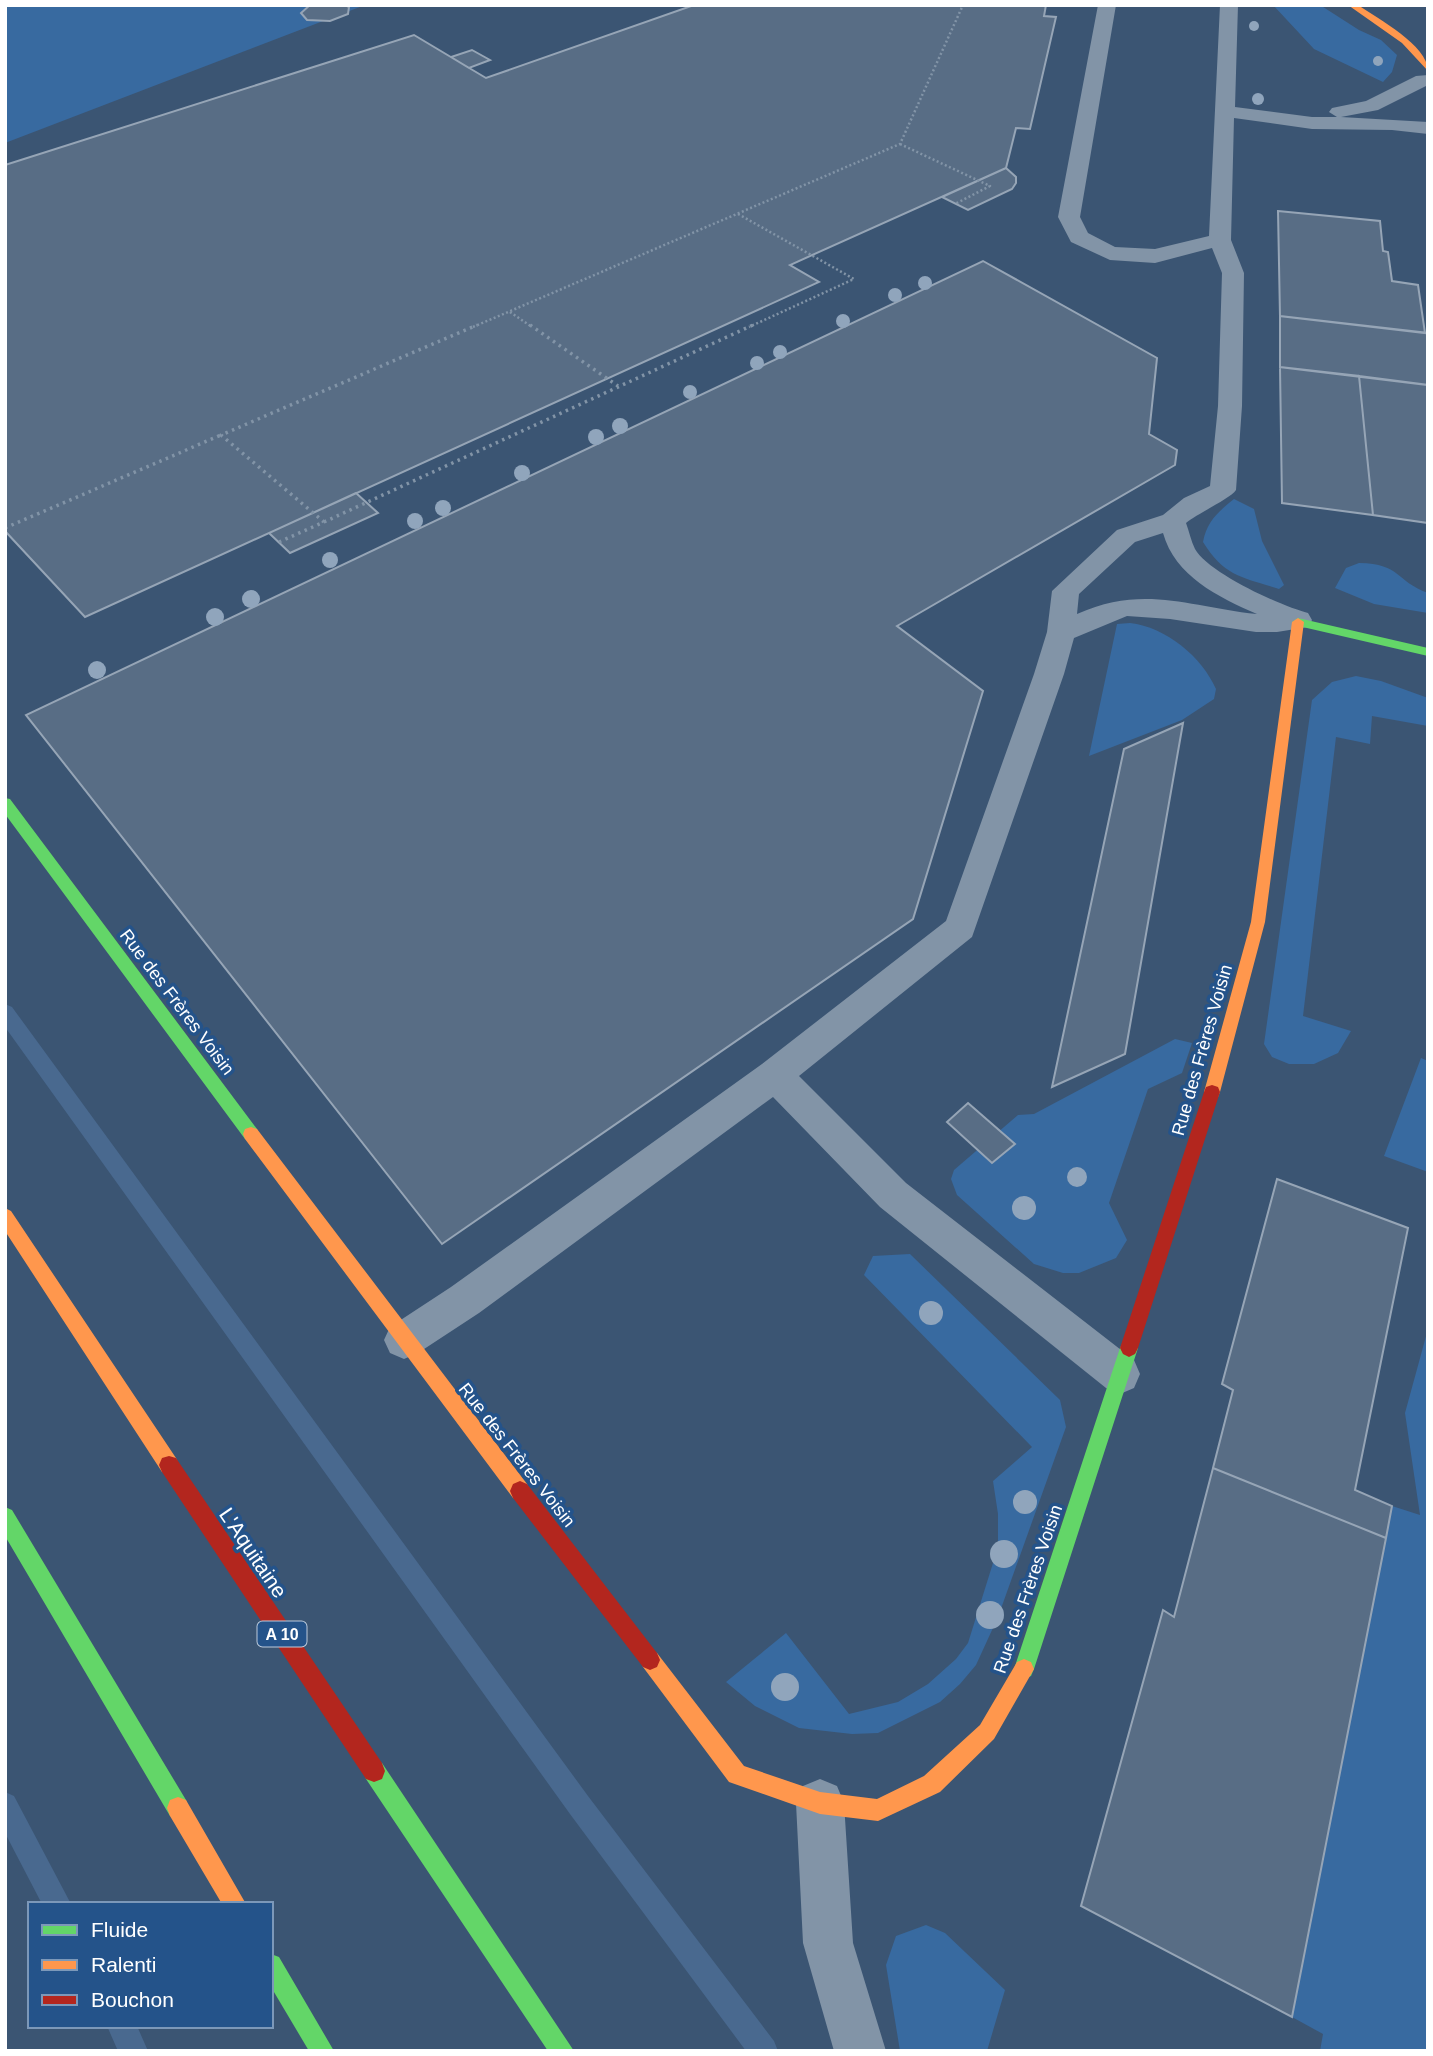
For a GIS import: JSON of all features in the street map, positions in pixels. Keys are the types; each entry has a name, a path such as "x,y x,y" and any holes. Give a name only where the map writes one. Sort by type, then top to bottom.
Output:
{"main road":[{"path":"1352,5 1375,18 1405,41 1427,79"},
{"path":"1375,18 1411,27"},
{"path":"1298,620 1428,652"},
{"name":"Rue des Frères Voisin","path":"5,803 404,1340 737,1774 820,1803 878,1810 932,1784 988,1732 1021,1676 1213,1089 1258,922 1298,620"},
{"name":"L'Aquitaine","path":"5,1216 562,2051"},
{"path":"5,1517 234,1902"},
{"path":"273,1968 322,2051"}],"lane":[{"path":"1107,5 1069,217 1079,237 1110,253 1155,256 1220,240"},
{"path":"404,1340 465,1300 775,1075 960,928 1062,632 1066,591 1126,536 1172,521 1193,504 1223,490 1230,406 1233,273 1220,240 1229,5"},
{"path":"1265,117 1309,115 1371,106 1427,79"},
{"path":"1224,111 1312,123 1401,124 1428,128"},
{"path":"1172,521 1184,554 1222,585 1264,608 1298,620"},
{"path":"1062,632 1124,607 1166,609 1276,625 1298,620"},
{"path":"775,1075 892,1195 1120,1374"},
{"path":"820,1803 828,1943 860,2051"}],"path":[{"path":"5,528 900,144 963,5"},
{"path":"900,144 990,186 955,204"},
{"path":"279,542 854,279 737,214"},
{"path":"509,312 619,387"},
{"path":"221,435 324,522"}],"shaded area":[{"path":"5,5 365,5 5,143"},
{"path":"1273,5 1320,5 1359,30 1381,40 1397,55 1392,72 1383,82 1314,49"},
{"path":"1234,499 1254,509 1262,541 1284,585 1279,589 1235,574 1211,554 1203,542 1207,528 1214,518"},
{"path":"1359,563 1383,566 1428,593 1428,613 1374,604 1335,588 1346,568"},
{"path":"1130,623 1157,630 1192,655 1216,689 1214,699 1182,720 1089,756 1117,624"},
{"path":"1356,676 1381,681 1428,698 1428,726 1372,716 1370,744 1336,737 1303,1016 1351,1031 1338,1053 1314,1064 1289,1064 1272,1057 1264,1044 1312,700 1332,682"},
{"path":"1175,1039 1192,1043 1182,1073 1148,1089 1109,1203 1127,1240 1116,1258 1079,1273 1063,1273 1034,1264 957,1195 951,1179 954,1170 1018,1115 1034,1114"},
{"path":"1421,1058 1428,1061 1428,1172 1384,1156"},
{"path":"910,1254 1060,1400 1066,1427 998,1617 976,1665 960,1684 940,1702 878,1733 852,1734 799,1728 755,1706 726,1682 786,1633 849,1714 898,1702 928,1684 956,1659 968,1643 998,1547 998,1514 993,1481 1032,1447 864,1275 873,1256"},
{"path":"1428,1329 1428,2051 1320,2051 1323,2034 1292,2017 1392,1506 1420,1515 1405,1413"},
{"path":"926,1925 945,1933 1005,1990 987,2051 900,2051 886,1965 896,1936"}],"building":[{"path":"310,5 349,7 348,14 330,21 307,20 301,13"},
{"path":"694,5 1046,5 1044,16 1056,17 1030,129 1016,128 1006,168 790,265 819,282 85,617 5,531 5,165 414,35 486,78"},
{"path":"472,50 490,60 469,68 451,57"},
{"path":"1006,168 1016,177 1012,189 968,210 942,197"},
{"path":"1278,211 1380,221 1383,251 1388,252 1392,281 1418,285 1425,333 1280,316"},
{"path":"983,261 1157,358 1149,434 1177,450 1175,465 897,626 983,691 913,919 442,1244 26,715"},
{"path":"1280,316 1428,333 1428,385 1280,367"},
{"path":"1280,367 1359,376 1373,515 1282,503"},
{"path":"1359,376 1428,385 1428,523 1373,515"},
{"path":"356,493 378,513 290,553 269,533"},
{"path":"1183,723 1125,1054 1052,1087 1124,749"},
{"path":"968,1103 1015,1144 992,1163 947,1122"},
{"path":"1277,1179 1408,1228 1355,1490 1392,1506 1386,1538 1213,1468 1233,1390 1222,1384"},
{"path":"1213,1468 1386,1538 1292,2017 1081,1906 1163,1610 1174,1617"}],"waterway":[{"path":"5,1012 579,1805 764,2051"},
{"path":"5,1805 56,1902"},
{"path":"122,2028 134,2051"}],"traffic: fast":[{"path":"1298,622 1428,652"},
{"path":"5,803 251,1134"},
{"path":"1024,1669 1129,1348"},
{"path":"5,1517 178,1808"},
{"path":"374,1771 562,2051"},
{"path":"273,1968 322,2051"}],"traffic: slow":[{"path":"1352,5 1405,41 1428,69"},
{"path":"1212,1092 1258,922 1298,622"},
{"path":"251,1134 520,1491"},
{"path":"5,1216 169,1465"},
{"path":"650,1660 737,1774 820,1803 878,1810 932,1784 987,1732 1024,1669"},
{"path":"178,1808 234,1902"}],"traffic: jam":[{"path":"1129,1348 1212,1092"},
{"path":"169,1465 374,1771"},
{"path":"520,1491 650,1660"}]}
